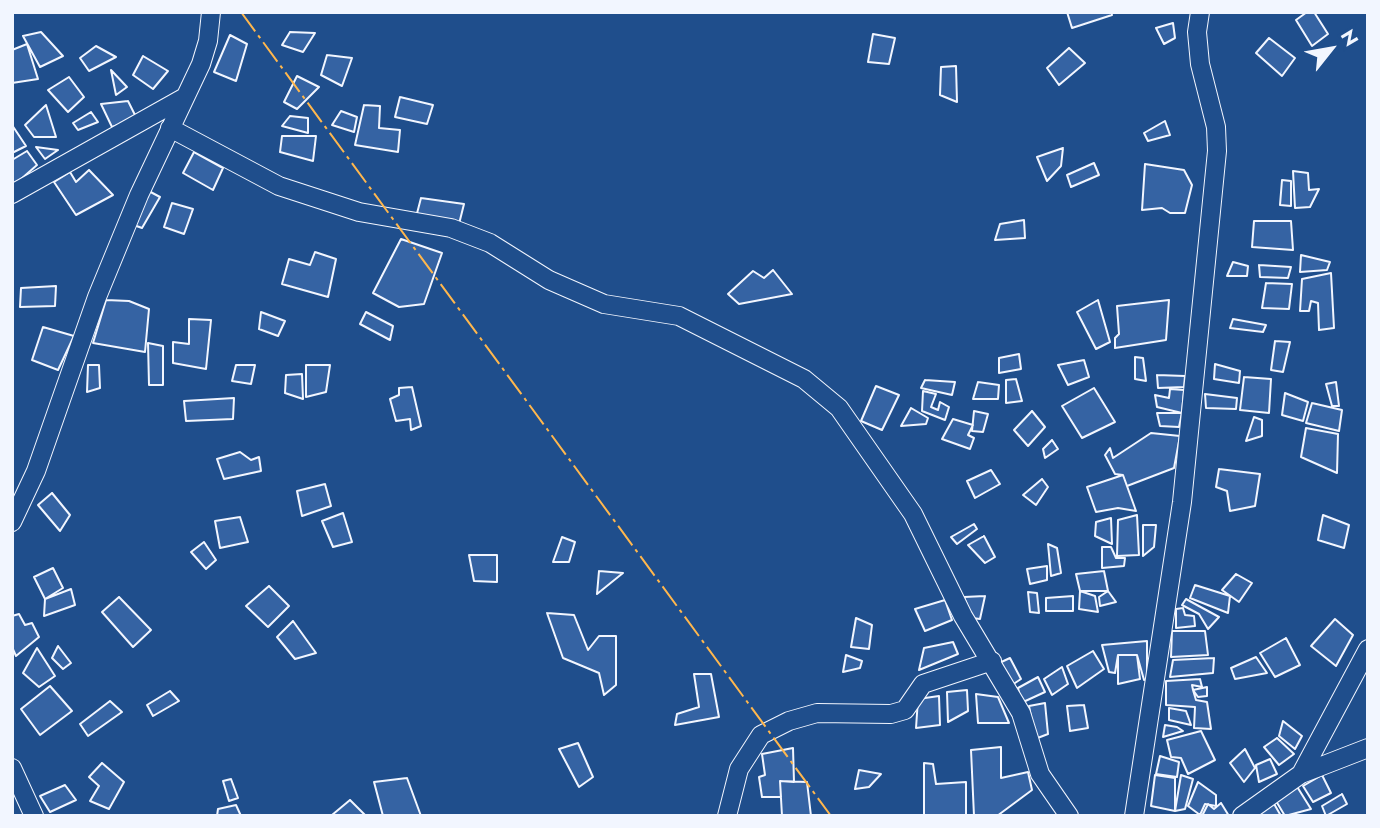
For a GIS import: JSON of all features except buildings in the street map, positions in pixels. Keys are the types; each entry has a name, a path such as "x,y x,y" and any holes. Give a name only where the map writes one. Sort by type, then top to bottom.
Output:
{"street":[{"path":"12,522 36,471 97,297 208,41 211,12"},
{"path":"1134,816 1182,502 1217,151 1216,127 1200,64 1197,32 1200,12"},
{"path":"12,194 185,97"},
{"path":"170,128 279,186 359,212 451,228 489,243 549,280 604,304 679,317 804,379 839,408 913,514 963,616 1021,713 1040,774 1069,816"},
{"path":"1301,774 1368,649"},
{"path":"727,816 739,769 761,735 789,721 817,713 891,714 905,710 923,684 992,661"},
{"path":"1242,816 1301,774 1368,748"},
{"path":"12,768 34,816"}],"power":[{"path":"241,12 831,816"}]}
